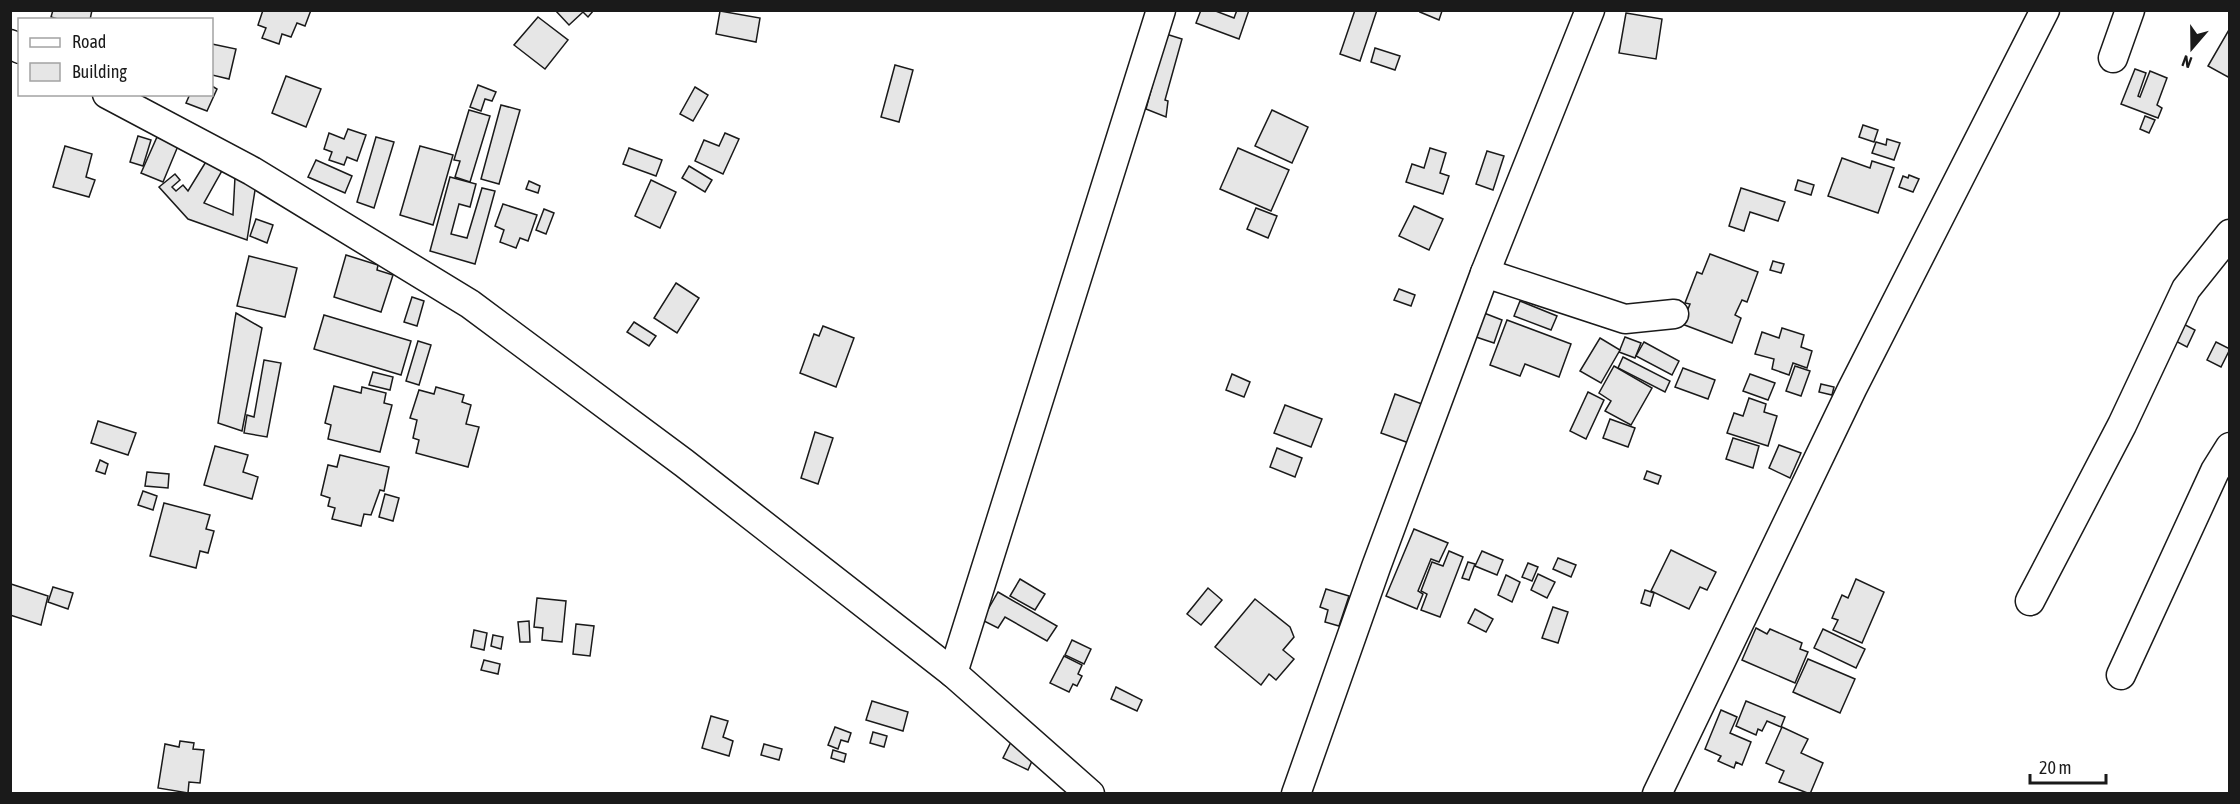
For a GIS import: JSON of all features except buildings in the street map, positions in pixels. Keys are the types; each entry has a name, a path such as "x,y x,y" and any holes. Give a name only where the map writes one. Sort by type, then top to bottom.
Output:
{"street":[{"path":"953,673 1161,10"},
{"path":"1296,794 1376,567 1485,273 1590,10"},
{"path":"1656,794 1852,389 2045,10"},
{"path":"2113,58 2130,10"},
{"path":"111,96 252,171 471,304 684,463 953,673 1090,794"},
{"path":"2030,601 2122,425 2186,289 2229,234"},
{"path":"1485,273 1624,319 1674,314"},
{"path":"2121,675 2215,471 2229,447"}]}
